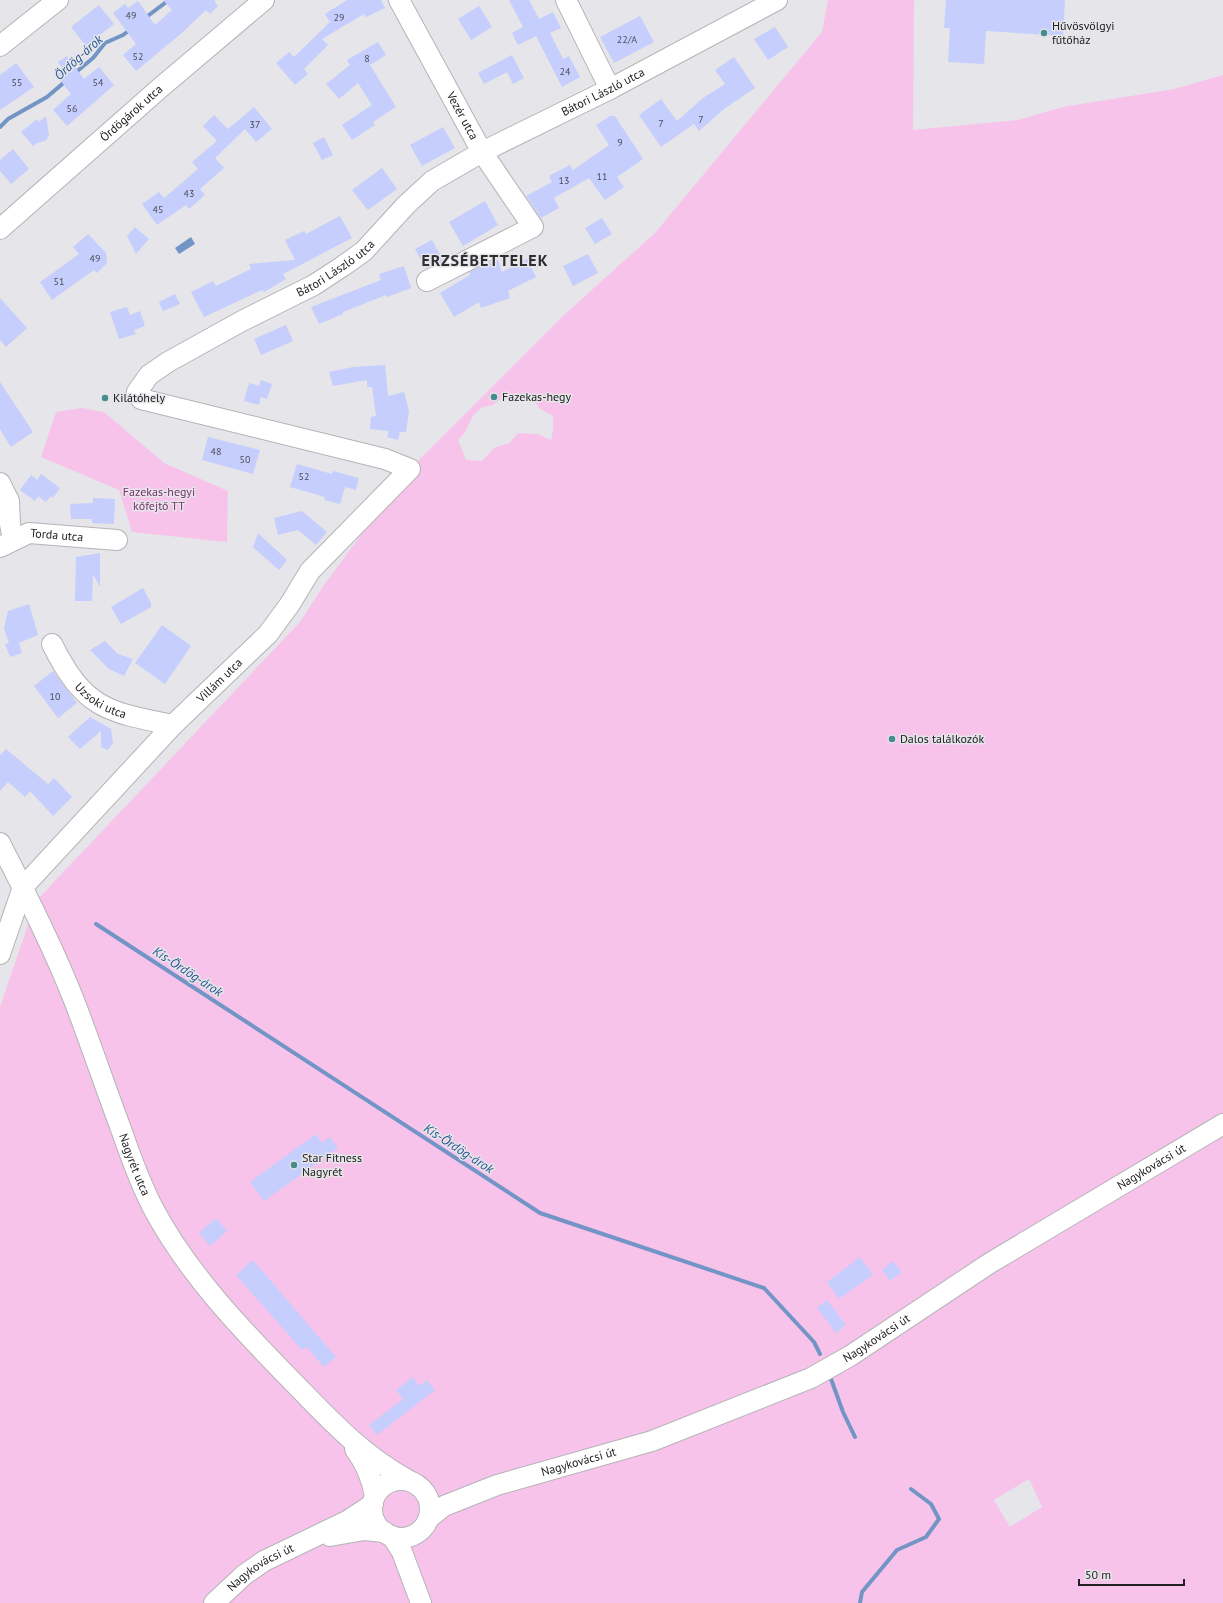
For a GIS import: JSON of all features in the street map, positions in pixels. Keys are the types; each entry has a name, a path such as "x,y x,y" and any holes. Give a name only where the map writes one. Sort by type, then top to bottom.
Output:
{"street":[{"path":"0,46 58,0"},
{"name":"Ördögárok utca","path":"0,229 160,88 264,0"},
{"name":"Vezér utca","path":"399,0 482,152 533,228 427,281"},
{"path":"566,0 610,89"},
{"name":"Bátori László utca","path":"410,469 385,460 142,399 138,392 149,375 168,362 242,321 314,285 364,251 406,205 432,181 482,152 610,89 777,0"},
{"name":"Villám utca","path":"23,887 173,725 268,634 290,604 310,571 410,469"},
{"path":"0,483 9,501 10,524 7,543"},
{"name":"Torda utca","path":"7,543 29,533 117,540"},
{"name":"Uzsoki utca","path":"52,644 70,677 94,701 126,716 173,725"},
{"name":"Nagyrét utca","path":"0,843 23,887 76,1006 135,1168 153,1207 172,1240 205,1286 271,1359 347,1438 364,1462 373,1480 374,1500"},
{"path":"0,954 23,887"},
{"name":"Nagykovácsi út","path":"423,1525 444,1506 497,1485 652,1441 829,1369 990,1263 1223,1124"},
{"name":"Nagyrét utca","path":"347,1438 390,1471 415,1485"},
{"path":"415,1582 414,1546 430,1507 427,1494 415,1485 394,1481 386,1484 374,1500 373,1516 377,1525 388,1534 402,1552 415,1582 421,1603"},
{"name":"Nagykovácsi út","path":"415,1485 438,1492 497,1485"},
{"name":"Nagykovácsi út","path":"214,1603 244,1575 264,1561 288,1548 347,1521 374,1500"},
{"path":"388,1534 404,1538 423,1525"},
{"name":"Nagykovácsi út","path":"312,1538 364,1530 388,1534"}],"green space":[{"path":"828,0 914,0 913,130 1018,120 1063,107 1174,89 1223,75 1223,1603 0,1603 0,1007 36,901 300,622 324,585 410,469 564,315 655,233 822,32","holes":["512,397 533,399 539,408 553,416 553,431 551,440 538,434 518,433 509,443 494,448 482,461 466,460 458,440 464,434 474,414 483,407 493,405 499,400","1029,1479 1042,1507 1010,1527 994,1500"]},
{"name":"Fazekas-hegyi kőfejtő TT","path":"82,408 104,412 164,463 228,491 227,542 132,532 119,490 41,457 56,412"}],"water":[{"path":"191,237 195,244 179,254 175,248"}],"building":[{"path":"163,0 216,0 214,1 218,6 210,14 206,10 183,32 136,71 123,55 136,44 113,13 125,4 128,8 138,1 155,25 172,10"},
{"path":"347,0 381,0 385,8 366,17 364,14 322,39 328,45 304,69 308,74 295,85 276,63 289,52 294,57 330,22 325,14"},
{"path":"509,0 529,0 539,19 553,12 561,28 550,33 563,59 569,56 580,77 562,87 536,36 518,45 512,33 523,27"},
{"name":"Hűvösvölgyi fűtőház","path":"946,0 1065,0 1063,36 986,31 984,64 948,62 950,28 944,28"},
{"path":"99,5 114,24 86,46 71,27"},
{"path":"479,6 492,27 471,40 458,19"},
{"path":"640,16 654,42 614,63 600,37"},
{"path":"775,27 788,47 768,60 754,39"},
{"path":"378,42 386,55 370,65 396,107 373,122 375,125 352,140 342,125 372,105 358,83 339,99 326,84 350,65 347,60"},
{"path":"512,55 524,78 513,84 507,72 484,84 478,73"},
{"path":"67,56 84,79 99,67 114,85 67,126 53,110 71,94 56,75 63,69 58,62"},
{"path":"734,57 755,88 724,109 699,131 694,124 661,147 639,115 661,99 677,121 703,98 725,84 715,70"},
{"path":"16,63 34,87 0,110 0,75"},
{"path":"254,107 272,129 256,142 245,129 215,158 224,168 200,189 205,195 189,209 186,205 157,225 142,204 159,192 164,198 198,169 192,162 217,141 203,126 214,115 228,129"},
{"path":"46,116 49,136 45,141 37,143 33,146 21,132 37,119 39,122"},
{"path":"610,116 615,116 643,159 617,177 624,187 605,200 589,178 554,198 559,208 541,218 526,196 552,182 549,176 570,165 573,170 609,145 596,125"},
{"path":"443,127 455,148 422,166 410,145"},
{"path":"324,137 333,155 322,160 313,143"},
{"path":"13,149 29,169 11,184 0,171 0,160"},
{"path":"382,168 397,189 368,210 352,190"},
{"path":"485,201 498,225 463,246 449,222"},
{"path":"340,216 352,238 283,274 286,279 264,292 262,290 204,317 191,292 213,281 216,286 251,269 249,264 295,260 285,240 304,231 306,234"},
{"path":"602,218 612,234 595,244 585,228"},
{"path":"135,227 149,239 136,254 127,236"},
{"path":"88,234 106,253 107,263 97,273 94,270 52,300 40,282 79,254 73,247"},
{"path":"432,240 443,260 426,269 415,249"},
{"path":"588,254 598,273 573,286 563,266"},
{"path":"527,259 536,277 508,291 510,298 481,308 479,302 454,317 440,293 470,275 469,272 487,263 498,260 502,272"},
{"path":"404,266 411,288 387,297 386,295 343,312 343,314 319,324 311,307 381,280 379,274"},
{"path":"175,294 180,304 163,311 159,302"},
{"path":"0,298 27,328 6,347 0,340"},
{"path":"127,307 130,315 140,311 145,326 134,330 136,334 119,339 110,312"},
{"path":"286,325 293,341 261,355 254,339"},
{"path":"385,365 388,396 404,392 409,411 406,432 400,432 398,440 387,437 389,431 370,429 371,417 376,416 372,387 367,387 367,380 333,386 329,372 353,367"},
{"path":"261,380 272,384 267,399 261,397 259,405 244,401 249,383 259,386"},
{"path":"0,382 33,432 11,447 0,429"},
{"path":"208,437 260,450 253,474 202,460"},
{"path":"297,464 332,474 333,471 359,478 356,490 345,487 340,504 324,500 325,497 290,487"},
{"path":"41,474 60,488 53,498 51,496 46,502 38,496 35,501 20,490 31,475 37,480"},
{"path":"93,498 115,499 114,524 92,523 92,519 71,519 70,504 93,503"},
{"path":"302,511 327,532 316,545 298,530 278,535 274,518"},
{"path":"258,533 287,560 279,570 253,547"},
{"path":"100,553 100,587 93,574 92,601 75,601 76,557"},
{"path":"143,588 151,603 151,607 121,624 111,607"},
{"path":"29,604 38,635 19,643 22,653 10,657 5,644 9,643 4,629 8,611"},
{"path":"162,625 191,646 165,684 135,663"},
{"path":"105,641 118,654 133,659 124,676 109,669 90,650"},
{"path":"53,671 77,703 58,718 34,686"},
{"path":"90,717 111,729 113,743 108,750 101,747 101,731 80,749 68,737"},
{"path":"6,749 48,784 54,778 72,797 53,816 30,791 25,797 8,782 0,791 0,755"},
{"name":"Star Fitness Nagyrét","path":"316,1134 322,1143 330,1137 338,1148 264,1201 250,1182"},
{"path":"216,1218 227,1231 210,1246 199,1233"},
{"path":"860,1257 873,1275 839,1299 827,1282"},
{"path":"253,1260 336,1357 324,1367 306,1347 302,1350 236,1275"},
{"path":"893,1261 902,1272 890,1281 882,1270"},
{"path":"827,1300 846,1325 836,1333 817,1308"},
{"path":"413,1377 419,1386 427,1380 435,1390 377,1435 369,1425 403,1399 396,1390"}],"waterway":[{"name":"Ördög-árok","path":"145,18 169,0"},
{"name":"Ördög-árok","path":"75,73 93,58 105,43 123,35 131,29"},
{"name":"Ördög-árok","path":"0,127 8,119 47,97 67,80"},
{"name":"Kis-Ördög-árok","path":"96,924 540,1213 764,1288 814,1342 820,1354"},
{"name":"Kis-Ördög-árok","path":"831,1379 843,1412 855,1437"},
{"name":"Kis-Ördög-árok","path":"860,1603 862,1592 897,1550 926,1537 939,1519 931,1504 911,1489"}],"place":[{"name":"Hűvösvölgyi fűtőház","path":"1044,33"},
{"name":"Fazekas-hegy","path":"494,397"},
{"name":"Kilátóhely","path":"105,398"},
{"name":"Dalos találkozók","path":"892,739"},
{"name":"Star Fitness Nagyrét","path":"294,1165"}],"district":[{"name":"ERZSÉBETTELEK","path":"485,260"}]}
